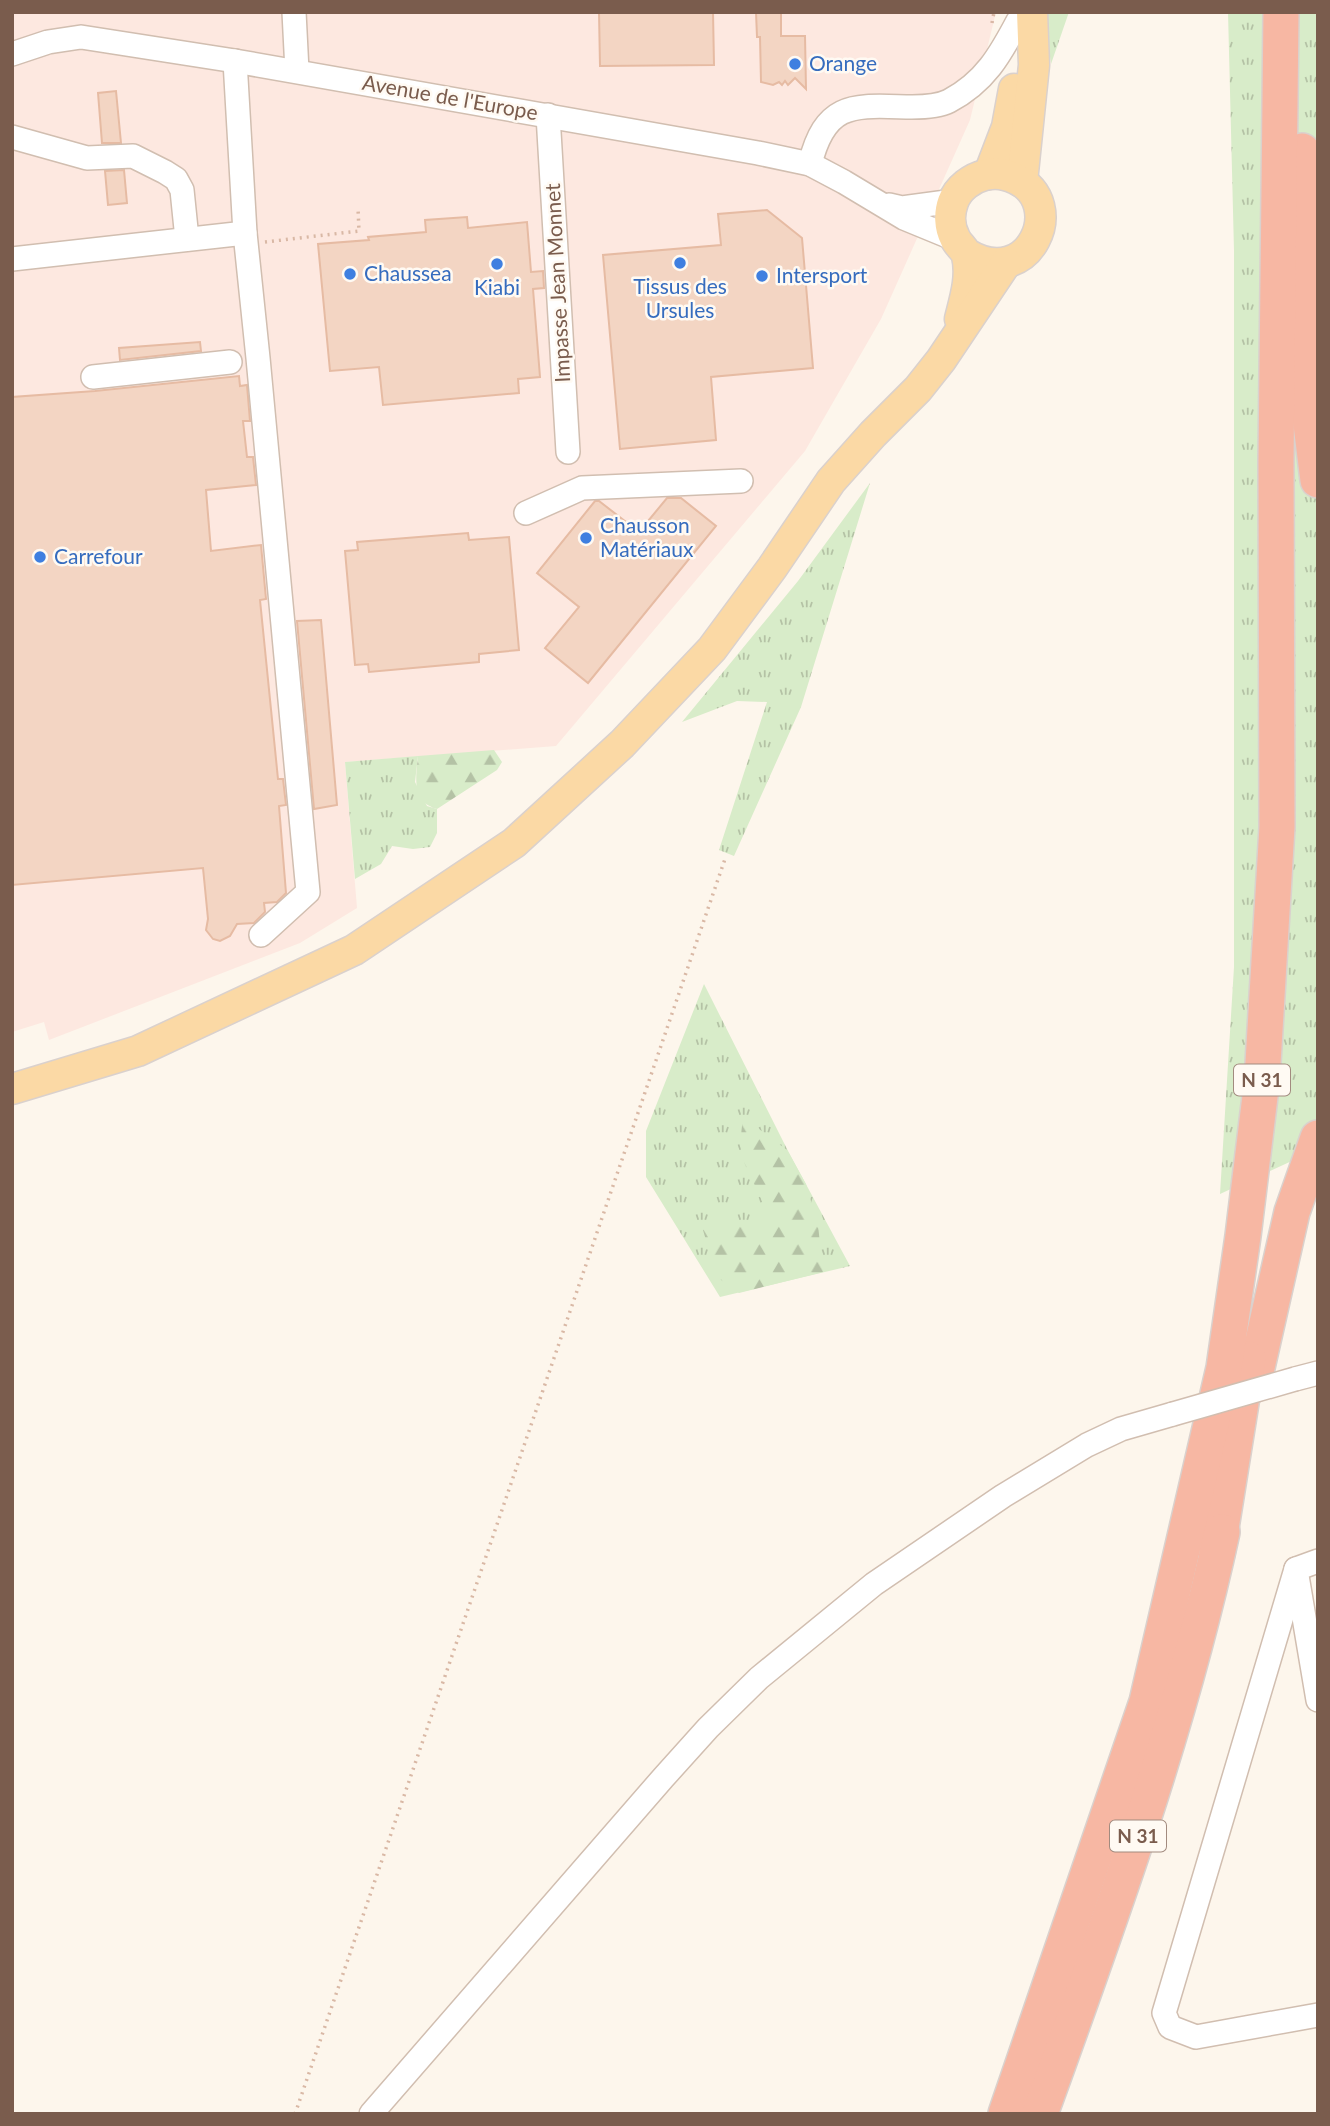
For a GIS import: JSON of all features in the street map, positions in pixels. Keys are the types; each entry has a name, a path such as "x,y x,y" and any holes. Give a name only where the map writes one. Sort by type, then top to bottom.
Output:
{"highway":[{"path":"1261,12 1265,73 1267,255 1276,461"},
{"name":"N 31","path":"1006,2114 1147,1702 1224,1368 1243,1236 1262,1080 1277,827 1276,461 1281,12"},
{"name":"N 31","path":"1040,2114 1126,1875 1178,1707 1217,1553 1269,1217 1284,1076 1300,823 1296,283 1302,12"},
{"path":"1301,89 1308,400 1318,480"},
{"path":"1217,1553 1292,1212 1318,1138"}],"main road":[{"path":"989,174 1007,127 1016,77 1015,14"},
{"path":"1015,14 1034,65 1022,182"},
{"path":"955,337 969,286 961,246 950,220 954,201 968,183 989,174 1007,175 1022,182 1032,192 1039,205 1041,220 1031,247 1020,257 1006,263 992,264 978,261 961,246"},
{"path":"12,1104 138,1051 354,950 514,843 622,744 712,649 772,568 831,481 873,433 918,389 941,360 1006,263"},
{"path":"12,1089 138,1051"}],"street":[{"path":"294,12 297,71"},
{"path":"810,164 825,127 833,117 845,110 923,107 947,102 984,76 999,57 1015,14"},
{"name":"Avenue de l'Europe","path":"12,54 48,42 81,37 297,71 810,164 904,218 961,246"},
{"path":"235,61 245,238 308,892 261,935"},
{"name":"Impasse Jean Monnet","path":"548,115 568,452"},
{"path":"12,137 87,158 133,156 176,179 182,190 187,239"},
{"path":"879,202 902,208 954,201"},
{"path":"12,259 187,239 245,238"},
{"path":"93,377 230,362"},
{"path":"526,513 582,488 741,481"},
{"path":"371,2114 708,1728 759,1678 874,1584 1003,1496 1087,1445 1121,1429 1318,1373"},
{"path":"1296,1569 1318,1562"},
{"path":"1296,1569 1318,1700"},
{"path":"1296,1569 1164,2013 1170,2027 1196,2037 1318,2015"}],"path":[{"path":"988,34 1015,14"},
{"path":"245,238 359,231 358,208"},
{"path":"295,2114 725,859"}],"shaded area":[{"path":"12,12 996,12 970,120 881,319 805,451 556,746 345,762 357,908 300,943 49,1040 44,1022 12,1032"}],"green space":[{"path":"1044,12 1069,12 1051,64"},
{"path":"1228,12 1318,12 1318,1133 1294,1160 1220,1194 1234,967 1234,251"},
{"path":"870,483 801,707 734,856 719,850 767,702 737,701 682,722 798,581"},
{"path":"494,750 502,762 497,770 437,809 429,806 419,795 416,772 418,756"},
{"path":"418,756 415,782 427,806 437,809 437,833 430,847 413,849 392,846 381,864 355,879 345,762"},
{"path":"704,984 787,1149 850,1266 720,1297 646,1177 646,1131"},
{"path":"743,1117 787,1150 806,1184 818,1225 823,1272 739,1293 717,1277 703,1230 721,1223 766,1222 764,1206 741,1150"}],"building":[{"path":"599,12 713,12 714,65 600,66"},
{"path":"756,12 781,12 781,36 805,36 806,89 795,78 788,85 785,81 782,85 779,82 773,85 761,82 760,37 757,37"},
{"path":"116,91 121,143 102,143 98,93"},
{"path":"124,170 127,203 108,205 105,171"},
{"path":"767,210 802,238 813,368 711,377 716,440 620,449 603,255 721,245 718,214"},
{"path":"467,217 468,228 527,222 531,272 543,271 544,288 533,289 540,377 518,379 519,393 383,405 379,367 330,371 318,244 426,232 425,220"},
{"path":"200,342 201,351 120,360 119,348"},
{"path":"239,376 240,386 247,385 250,421 243,421 247,457 253,457 256,485 206,490 211,551 261,545 266,599 260,600 278,779 283,779 286,805 279,806 286,893 277,902 264,903 265,912 254,923 237,924 230,936 220,941 213,939 206,930 208,919 203,868 12,885 12,397"},
{"path":"667,498 681,498 716,526 588,683 545,648 579,607 537,573 595,501 599,501 639,532"},
{"path":"468,533 469,540 509,537 519,650 479,654 479,662 369,672 368,664 355,665 345,551 358,550 357,542"},
{"path":"321,620 337,805 314,809 297,621"}],"place":[{"name":"Orange","path":"795,64"},
{"name":"Tissus des Ursules","path":"680,263"},
{"name":"Kiabi","path":"497,264"},
{"name":"Chaussea","path":"350,274"},
{"name":"Intersport","path":"762,276"},
{"name":"Chausson Matériaux","path":"586,538"},
{"name":"Carrefour","path":"40,557"}]}
